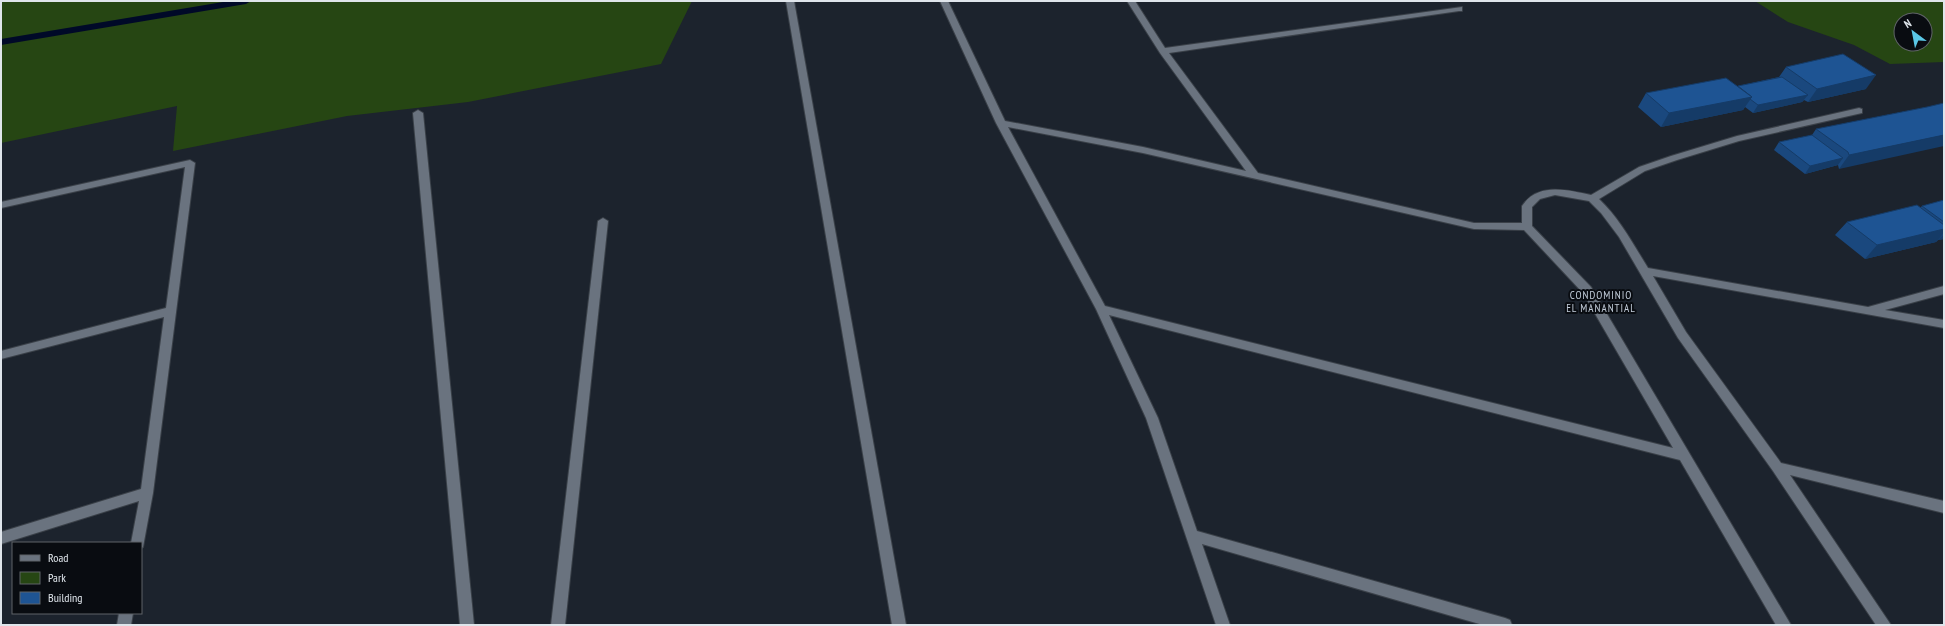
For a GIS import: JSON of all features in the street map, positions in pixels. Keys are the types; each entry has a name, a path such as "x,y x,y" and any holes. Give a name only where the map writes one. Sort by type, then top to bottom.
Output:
{"street":[{"path":"790,1 899,625"},
{"path":"944,1 1001,123 1101,310 1152,418 1223,625"},
{"path":"1131,1 1163,51 1256,176"},
{"path":"1163,51 1459,9"},
{"path":"1592,199 1642,169 1661,162 1737,139 1859,111"},
{"path":"418,112 467,625"},
{"path":"1001,123 1143,150 1474,226 1527,228"},
{"path":"1,205 190,163 147,493 138,542"},
{"path":"1784,625 1586,290 1527,228 1527,206 1537,196 1555,192 1572,194 1592,199 1605,211 1623,235 1682,335 1777,467 1884,625"},
{"path":"558,625 603,221"},
{"path":"1644,271 1944,324"},
{"path":"1870,310 1944,290"},
{"path":"1101,310 1684,456"},
{"path":"1,355 171,311"},
{"path":"1777,467 1944,507"},
{"path":"1,538 147,493"},
{"path":"1192,535 1505,625"},
{"path":"124,625 126,614"}],"green space":[{"path":"1,1 692,1 661,64 468,102 347,116 173,151 177,106 1,143"},
{"path":"1755,1 1944,1 1944,62 1890,64 1854,45 1788,22"}],"building":[{"path":"1843,54 1876,75 1817,89 1786,67"},
{"path":"1782,77 1808,95 1758,105 1750,99 1752,97 1738,86"},
{"path":"1726,78 1752,97 1669,113 1646,93"},
{"path":"1944,103 1944,135 1849,155 1848,152 1816,129 1927,107"},
{"path":"1812,135 1843,158 1810,166 1779,142"},
{"path":"1944,200 1944,222 1922,206"},
{"path":"1917,205 1944,225 1944,229 1877,245 1847,222"}],"waterway":[{"path":"1,42 246,1"}],"district":[{"name":"CONDOMINIO EL MANANTIAL","path":"1601,301"}]}
